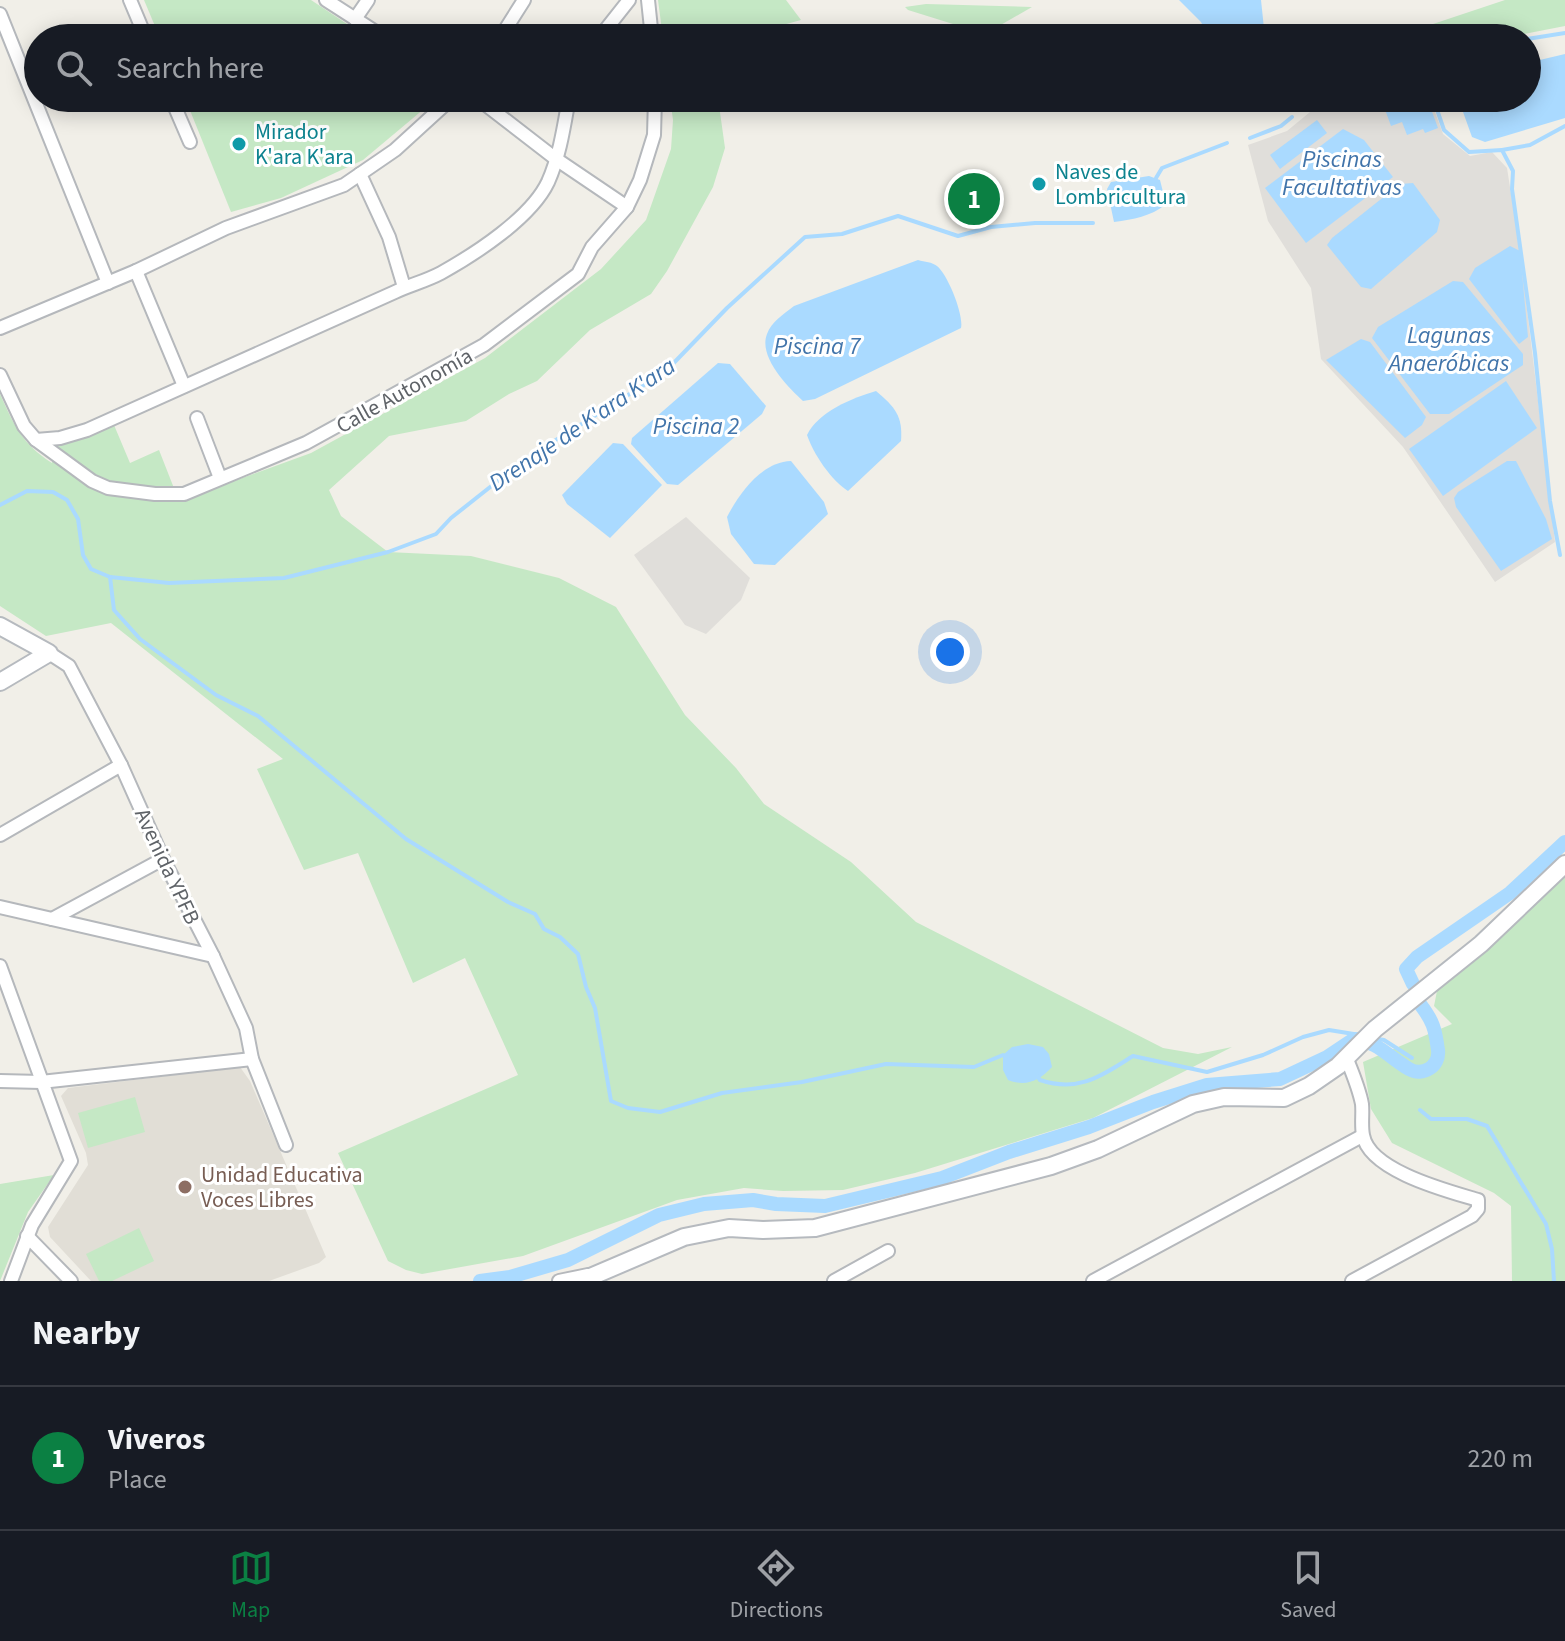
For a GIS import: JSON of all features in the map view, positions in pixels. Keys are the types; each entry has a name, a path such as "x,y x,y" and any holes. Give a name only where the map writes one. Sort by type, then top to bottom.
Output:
{"street":[{"path":"130,0 140,24"},
{"path":"326,0 363,24"},
{"path":"355,19 368,0"},
{"path":"610,24 629,0"},
{"path":"648,0 651,24"},
{"path":"508,24 522,1"},
{"path":"0,14 24,74"},
{"path":"39,112 108,283"},
{"path":"177,112 190,142"},
{"path":"0,328 136,271 226,228 344,185 395,150 437,112"},
{"path":"495,112 556,159 627,207"},
{"path":"0,375 24,426 36,440 60,438 87,430 439,274 517,220 536,200 547,183 556,159 566,112"},
{"name":"Calle Autonomía","path":"36,440 92,481 108,488 184,494 332,430 484,345 578,274 592,247 627,207 649,157 655,112"},
{"path":"360,174 389,237 404,287"},
{"path":"136,271 184,386"},
{"path":"197,418 220,478"},
{"name":"Avenida YPFB","path":"0,626 69,666 121,765 163,859 246,1028 252,1059 286,1145"},
{"path":"0,682 49,653"},
{"path":"0,835 121,765"},
{"path":"52,919 163,859"},
{"path":"559,1281 588,1278 684,1237 729,1228 815,1228 1051,1166 1098,1149 1193,1104 1224,1097 1284,1098 1309,1086 1351,1053 1375,1029 1481,944 1565,864"},
{"path":"0,907 213,956"},
{"path":"0,966 71,1161 27,1236 11,1281"},
{"path":"1351,1053 1363,1118 1362,1136 1378,1159 1434,1186 1478,1200 1478,1209 1472,1216 1352,1281"},
{"path":"0,1081 41,1082 252,1059"},
{"path":"1093,1281 1362,1136"},
{"path":"27,1236 71,1281"},
{"path":"834,1281 888,1251"}],"shaded area":[{"path":"1310,112 1435,112 1443,134 1470,156 1492,152 1507,168 1555,542 1495,582 1403,447 1321,359 1311,288 1268,221 1248,145 1287,131"},
{"path":"686,517 750,578 741,600 706,634 685,625 634,555"},
{"name":"Unidad Educativa Voces Libres","path":"240,1067 250,1081 326,1257 319,1263 269,1281 91,1281 50,1237 48,1227 88,1165 86,1153 61,1096 68,1088"}],"green space":[{"path":"144,0 311,0 347,24 154,24"},
{"path":"658,0 786,0 801,20 786,24 661,24"},
{"path":"1505,0 1565,0 1565,26 1541,31 1541,24 1433,24"},
{"path":"926,4 1032,7 1002,24 953,24 905,7"},
{"path":"191,112 420,112 363,160 281,198 231,212"},
{"path":"672,112 720,112 725,148 713,187 651,294 590,330 537,381 509,394 466,421 389,436 329,490 341,516 388,552 471,556 559,578 616,607 685,715 736,768 764,804 851,862 916,922 1163,1048 1198,1054 1232,1047 1093,1118 915,1173 843,1190 744,1188 677,1200 523,1256 422,1274 388,1261 338,1153 518,1075 465,958 413,983 358,853 304,870 257,769 283,759 111,623 46,636 0,606 0,394 20,433 33,449 52,463 53,441 66,441 114,425 130,463 159,450 179,501 311,453 485,358 601,269 646,220 671,149"},
{"path":"1565,871 1565,1281 1512,1281 1511,1206 1494,1193 1392,1143 1371,1109 1363,1062 1452,1024 1434,1006 1437,991 1494,942"},
{"path":"135,1097 145,1132 88,1148 78,1113"},
{"path":"54,1175 28,1212 0,1281 0,1184"},
{"path":"139,1228 154,1261 112,1281 99,1281 86,1254"}],"water":[{"path":"1179,0 1261,0 1264,24 1201,22"},
{"path":"1565,54 1565,118 1485,142 1472,137 1463,112 1541,112 1541,60"},
{"path":"1386,112 1432,112 1438,128 1407,135 1402,122 1391,126"},
{"name":"Piscinas Facultativas","path":"1317,120 1327,133 1280,169 1270,155"},
{"name":"Piscinas Facultativas","path":"1343,129 1364,140 1393,177 1306,243 1265,188"},
{"path":"1149,176 1160,180 1166,204 1148,215 1114,222 1107,189 1111,182"},
{"name":"Lagunas Anaeróbicas","path":"1413,183 1440,220 1437,232 1371,289 1361,287 1327,245 1400,184"},
{"name":"Lagunas Anaeróbicas","path":"1510,246 1520,251 1528,337 1519,344 1469,279 1475,268"},
{"name":"Piscina 7","path":"918,260 935,265 946,278 958,305 961,328 815,399 803,401 770,362 765,343 778,318 794,306"},
{"name":"Lagunas Anaeróbicas","path":"1453,281 1463,282 1523,354 1523,365 1449,414 1430,414 1372,338 1378,327"},
{"name":"Lagunas Anaeróbicas","path":"1361,339 1370,342 1426,417 1422,425 1405,438 1326,360"},
{"name":"Piscina 2","path":"718,363 730,364 766,406 762,414 678,485 667,484 631,444 632,438"},
{"name":"Lagunas Anaeróbicas","path":"1506,381 1537,428 1443,496 1409,449"},
{"path":"876,391 896,413 901,425 901,441 848,491 824,466 807,435 827,413"},
{"path":"613,443 623,444 662,485 610,538 567,504 562,495"},
{"path":"791,461 824,502 828,514 775,565 754,564 731,534 727,517 738,498 761,473"},
{"path":"1507,461 1516,461 1546,519 1552,539 1501,571 1456,507 1454,498 1458,492"},
{"path":"1028,1044 1043,1047 1049,1054 1052,1067 1032,1081 1021,1083 1008,1080 1003,1070 1003,1055 1012,1047"}],"waterway":[{"name":"Drenaje de K'ara K'ara","path":"1541,37 1565,33"},
{"path":"1438,112 1444,130 1469,152 1502,150 1513,171 1512,189 1535,353 1550,501 1560,555"},
{"name":"Drenaje de K'ara K'ara","path":"1250,138 1281,126 1292,117"},
{"path":"1502,150 1530,145 1565,126"},
{"name":"Drenaje de K'ara K'ara","path":"1156,178 1162,168 1227,143"},
{"name":"Drenaje de K'ara K'ara","path":"0,505 27,491 53,492 67,500 78,519 83,555 91,569 110,577 169,583 284,578 388,552 436,534 506,471 665,372 727,308 805,237 842,234 898,216 958,236 991,227 1093,223"},
{"path":"110,577 114,610 140,639 216,695 258,716 406,839 508,902 535,914 544,929 560,937 578,954 595,1008 611,1101 628,1108 660,1112 722,1093 802,1082 886,1064 974,1067 1003,1055 1008,1057"},
{"path":"1413,984 1406,969 1417,957 1510,893 1565,842"},
{"path":"480,1281 510,1277 568,1260 659,1215 704,1204 753,1200 825,1206 942,1178 1207,1085 1280,1079 1327,1057 1354,1039 1376,1046 1409,1069 1425,1071 1436,1061 1438,1050 1433,1025 1420,1004"},
{"path":"1037,1076 1054,1084 1078,1083 1100,1076 1133,1056 1207,1072 1329,1030 1360,1035"},
{"path":"1372,1038 1384,1040 1412,1058"},
{"path":"1420,1110 1431,1119 1467,1119 1487,1126 1546,1224 1552,1249 1554,1281"}],"place":[{"name":"Mirador K'ara K'ara","path":"239,144"},
{"name":"Naves de Lombricultura","path":"1039,184"},
{"name":"Viveros","path":"974,199"},
{"name":"Unidad Educativa Voces Libres","path":"185,1187"}]}
